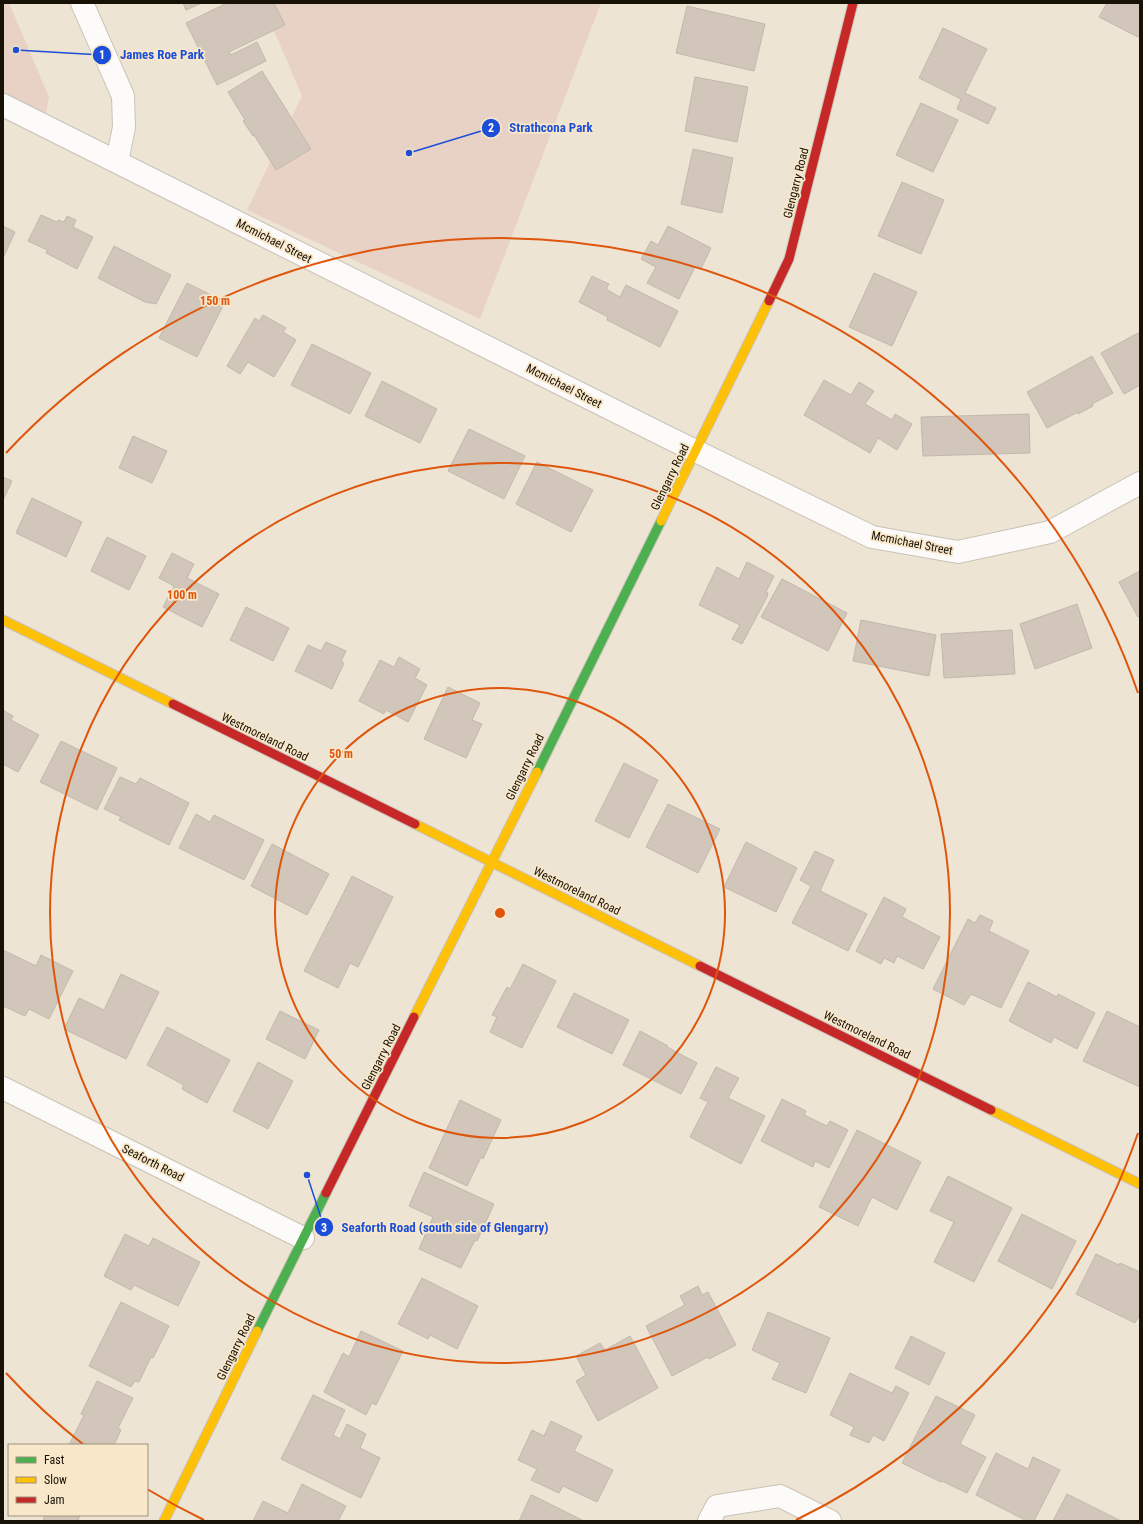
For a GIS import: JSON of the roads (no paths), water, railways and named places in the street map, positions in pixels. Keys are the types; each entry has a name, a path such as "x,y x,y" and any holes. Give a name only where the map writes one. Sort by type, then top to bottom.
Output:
{"street":[{"path":"82,3 123,96 124,127 117,162"},
{"name":"Glengarry Road","path":"164,1521 303,1238 696,451 789,259 853,3"},
{"name":"Mcmichael Street","path":"3,105 696,451 872,537 958,552 1050,532 1140,483"},
{"name":"Westmoreland Road","path":"3,620 1140,1184"},
{"name":"Seaforth Road","path":"3,1088 303,1238"},
{"path":"709,1521 717,1506 780,1496 830,1521"}],"place":[{"name":"James Roe Park","path":"16,50"},
{"name":"Strathcona Park","path":"409,153"},
{"name":"Seaforth Road (south side of Glengarry)","path":"307,1175"}]}
